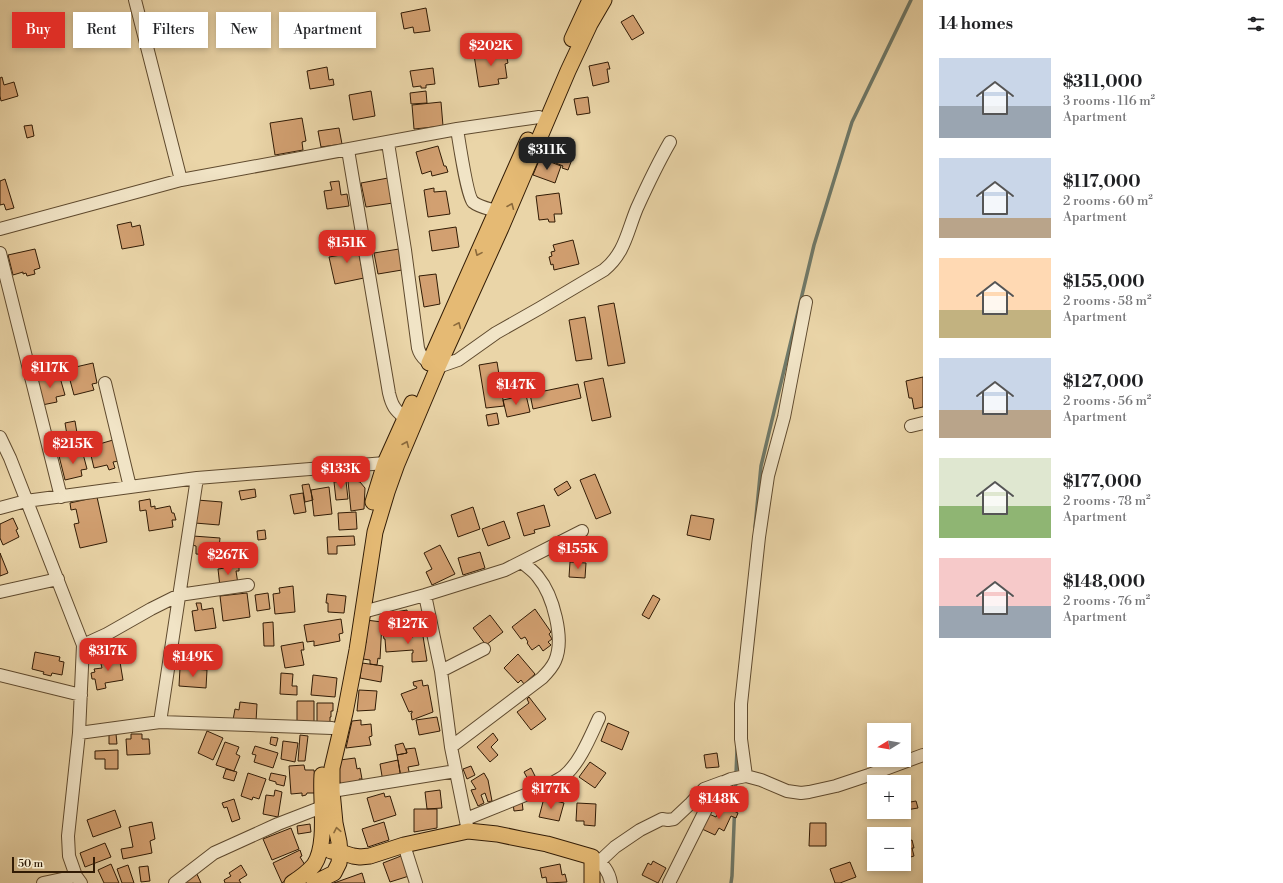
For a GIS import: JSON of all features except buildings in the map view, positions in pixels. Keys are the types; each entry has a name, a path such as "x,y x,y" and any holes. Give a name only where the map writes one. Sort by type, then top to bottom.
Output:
{"main road":[{"path":"292,883 313,866 320,851 322,770 343,679 363,542 374,498 434,365 496,211 590,0"},
{"path":"314,883 334,873 339,863 340,852 335,823 332,791 332,768 349,694 375,532 387,492 391,463 405,418 434,365 501,228 568,71 590,24 604,0"},
{"path":"320,851 340,852 360,857 370,856 467,825 496,834 547,844 596,859 592,883"}],"street":[{"path":"135,0 181,180"},
{"path":"0,229 181,180 457,130 539,117"},
{"path":"457,130 468,189 472,200 478,205 496,211"},
{"path":"388,143 405,250 417,343 422,356 434,365 458,360 496,333 604,270 612,263 618,255 640,201 670,142"},
{"path":"348,150 389,393 395,410 405,418"},
{"path":"0,253 61,497"},
{"path":"746,776 741,739 741,704 759,537 768,476 784,417 806,302"},
{"path":"105,383 130,487"},
{"path":"910,426 923,423"},
{"path":"0,437 10,458 83,645 79,734 68,836 69,856 79,879 44,883"},
{"path":"0,508 26,502 197,478 391,463"},
{"path":"160,722 197,478"},
{"path":"363,612 425,595 505,570 582,531"},
{"path":"452,747 542,678 552,669 556,660 558,635 550,598 546,588 538,576 522,562"},
{"path":"0,592 58,579"},
{"path":"83,645 107,634 179,595 248,585"},
{"path":"425,595 441,671 456,771 467,825 558,781 566,775 583,750 599,718"},
{"path":"441,671 484,649"},
{"path":"0,674 81,695"},
{"path":"79,734 160,722 332,728"},
{"path":"611,883 608,871 596,859 640,830 662,819 672,820 679,816 704,789 731,779 746,776 787,790 801,793 819,791 922,758"},
{"path":"332,791 456,771"},
{"path":"669,883 711,799 724,782"},
{"path":"175,883 214,854 278,824 322,807"},
{"path":"404,845 416,883"}],"waterway":[{"path":"755,527 761,466 814,245 852,122 911,0"},
{"path":"731,883 737,749"}]}
